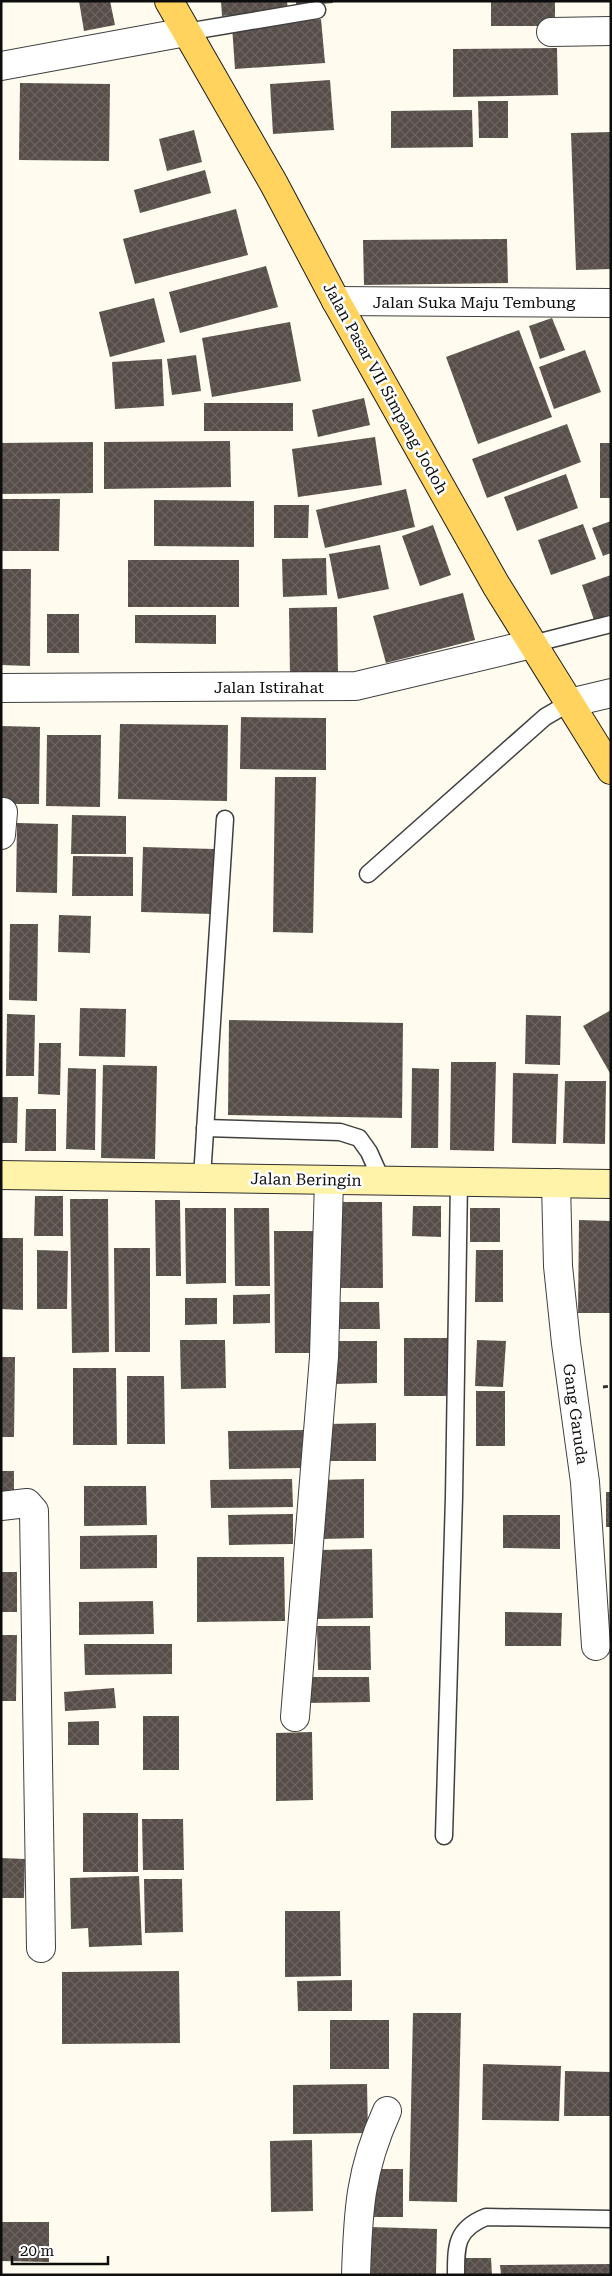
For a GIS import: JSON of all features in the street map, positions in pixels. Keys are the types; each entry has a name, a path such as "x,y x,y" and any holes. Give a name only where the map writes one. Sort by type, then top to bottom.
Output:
{"main road":[{"name":"Jalan Pasar VII Simpang Jodoh","path":"169,1 274,184 336,301 496,585 611,770"}],"street":[{"path":"551,32 611,31"},
{"path":"1,66 186,32"},
{"name":"Jalan Suka Maju Tembung","path":"336,301 611,303"},
{"name":"Jalan Istirahat","path":"1,688 356,686 532,644"},
{"path":"569,703 611,693"},
{"name":"Jalan Beringin","path":"1,1175 611,1184"},
{"path":"295,1717 324,1356 329,1180"},
{"name":"Gang Garuda","path":"556,1183 558,1266 566,1343 585,1482 596,1646"},
{"path":"1,1506 28,1503 34,1511 41,1948"},
{"path":"356,2275 361,2188 373,2140 387,2111"}],"lane":[{"path":"186,32 317,10"},
{"path":"532,644 611,624"},
{"path":"368,874 545,717 569,703"},
{"path":"202,1178 225,819"},
{"path":"205,1128 340,1132 359,1138 370,1152 382,1180"},
{"path":"444,1836 454,1487 459,1181"},
{"path":"456,2275 458,2245 464,2230 470,2224 486,2217 611,2219"}],"building":[{"path":"79,1 110,1 115,25 84,31"},
{"path":"221,1 287,1 288,11 222,16"},
{"path":"296,1 333,1 333,3 296,6"},
{"path":"491,1 555,1 555,26 491,26"},
{"path":"321,19 325,63 235,69 232,26"},
{"path":"557,48 558,95 453,97 453,49"},
{"path":"330,80 334,130 273,134 270,84"},
{"path":"20,83 110,84 109,161 19,160"},
{"path":"478,101 508,101 508,138 479,138"},
{"path":"472,110 473,147 391,148 391,111"},
{"path":"194,130 202,162 167,171 159,139"},
{"path":"611,132 611,269 576,270 571,133"},
{"path":"205,170 211,193 140,213 134,190"},
{"path":"236,209 248,255 135,284 123,239"},
{"path":"507,239 508,283 364,285 363,240"},
{"path":"266,266 278,307 180,333 169,292"},
{"path":"154,298 165,342 110,357 99,312"},
{"path":"552,318 565,350 540,359 529,326"},
{"path":"290,322 301,381 212,397 202,338"},
{"path":"519,330 552,417 478,444 446,357"},
{"path":"585,350 601,392 554,409 539,367"},
{"path":"196,355 201,391 172,395 167,359"},
{"path":"162,359 164,406 115,409 112,362"},
{"path":"364,398 370,425 318,437 312,410"},
{"path":"204,403 293,403 293,431 204,431"},
{"path":"567,424 581,462 487,498 472,459"},
{"path":"375,437 382,485 298,497 292,449"},
{"path":"230,441 231,487 104,489 104,442"},
{"path":"93,442 93,493 1,494 1,443"},
{"path":"600,443 611,443 611,498 600,498"},
{"path":"566,474 578,508 517,531 504,497"},
{"path":"406,489 415,527 325,548 316,510"},
{"path":"1,499 60,499 59,551 1,551"},
{"path":"154,500 254,501 254,547 154,546"},
{"path":"274,505 309,505 308,538 274,538"},
{"path":"611,521 611,553 603,556 592,528"},
{"path":"583,524 596,559 551,575 538,540"},
{"path":"433,525 451,575 420,586 402,536"},
{"path":"380,545 389,589 338,599 329,554"},
{"path":"326,558 327,595 283,597 282,559"},
{"path":"128,560 239,560 239,607 128,607"},
{"path":"1,569 31,569 30,666 1,665"},
{"path":"611,575 611,614 594,620 582,585"},
{"path":"463,593 475,640 386,663 373,616"},
{"path":"337,607 338,675 290,676 289,608"},
{"path":"47,614 79,614 79,653 47,653"},
{"path":"135,615 216,615 216,644 135,643"},
{"path":"241,717 326,718 326,770 240,769"},
{"path":"120,724 228,725 227,801 118,799"},
{"path":"2,726 40,727 39,804 1,804"},
{"path":"47,735 101,735 100,807 46,806"},
{"path":"275,777 316,777 313,933 273,932"},
{"path":"72,815 126,816 126,854 71,854"},
{"path":"17,823 58,824 57,893 16,892"},
{"path":"143,847 214,849 213,914 141,912"},
{"path":"73,856 133,857 133,896 72,896"},
{"path":"59,915 91,916 90,953 58,952"},
{"path":"10,924 38,924 37,1001 9,1000"},
{"path":"80,1008 126,1009 125,1057 79,1056"},
{"path":"611,1010 611,1075 583,1026"},
{"path":"7,1014 35,1015 34,1076 6,1076"},
{"path":"526,1015 561,1016 560,1065 525,1064"},
{"path":"229,1020 403,1023 402,1118 228,1115"},
{"path":"39,1043 61,1043 60,1095 38,1094"},
{"path":"451,1062 496,1062 494,1151 450,1150"},
{"path":"103,1065 157,1066 155,1159 101,1158"},
{"path":"68,1068 96,1069 95,1150 66,1149"},
{"path":"412,1068 439,1069 438,1148 411,1148"},
{"path":"513,1073 558,1074 556,1144 512,1143"},
{"path":"565,1081 606,1081 605,1144 563,1143"},
{"path":"1,1097 18,1097 17,1143 1,1143"},
{"path":"26,1109 56,1109 56,1151 25,1151"},
{"path":"35,1196 63,1196 63,1236 34,1236"},
{"path":"70,1199 108,1199 109,1352 72,1353"},
{"path":"155,1200 180,1200 181,1276 156,1276"},
{"path":"335,1202 382,1202 383,1288 336,1288"},
{"path":"413,1206 441,1206 441,1237 412,1236"},
{"path":"185,1208 226,1208 226,1283 186,1284"},
{"path":"234,1208 269,1208 270,1286 235,1286"},
{"path":"470,1208 500,1208 500,1242 470,1242"},
{"path":"579,1220 611,1221 611,1313 578,1313"},
{"path":"274,1231 319,1231 320,1353 275,1353"},
{"path":"1,1238 23,1238 23,1310 1,1309"},
{"path":"114,1248 150,1248 150,1352 115,1352"},
{"path":"37,1250 68,1251 67,1309 37,1309"},
{"path":"476,1250 503,1250 503,1302 475,1302"},
{"path":"270,1294 270,1323 233,1324 233,1295"},
{"path":"185,1298 217,1298 217,1324 185,1325"},
{"path":"337,1302 379,1302 380,1329 337,1329"},
{"path":"404,1338 454,1338 453,1396 404,1396"},
{"path":"180,1340 225,1340 226,1388 181,1389"},
{"path":"477,1340 506,1341 503,1387 475,1386"},
{"path":"333,1341 377,1341 377,1383 333,1384"},
{"path":"1,1357 15,1357 14,1437 1,1437"},
{"path":"73,1368 116,1368 117,1445 73,1445"},
{"path":"127,1376 164,1376 165,1444 127,1444"},
{"path":"476,1391 505,1391 505,1446 476,1446"},
{"path":"376,1423 376,1461 327,1461 327,1424"},
{"path":"303,1430 303,1468 229,1469 228,1431"},
{"path":"1,1471 14,1471 14,1502 1,1502"},
{"path":"292,1479 293,1507 211,1508 210,1480"},
{"path":"364,1479 364,1538 321,1539 320,1480"},
{"path":"84,1486 146,1486 147,1525 84,1526"},
{"path":"606,1492 611,1492 611,1527 606,1527"},
{"path":"293,1514 293,1544 229,1545 228,1515"},
{"path":"503,1515 560,1515 560,1549 503,1548"},
{"path":"157,1535 157,1568 80,1569 80,1536"},
{"path":"372,1549 373,1618 318,1619 318,1550"},
{"path":"197,1557 284,1557 285,1621 197,1622"},
{"path":"1,1572 17,1572 17,1612 1,1612"},
{"path":"153,1601 154,1634 79,1635 79,1602"},
{"path":"505,1612 562,1613 561,1646 505,1646"},
{"path":"317,1626 370,1626 371,1670 318,1670"},
{"path":"1,1635 17,1635 16,1701 1,1701"},
{"path":"84,1644 172,1644 172,1674 85,1675"},
{"path":"306,1677 369,1677 370,1702 306,1703"},
{"path":"114,1688 116,1708 65,1711 64,1692"},
{"path":"143,1716 179,1716 179,1770 143,1770"},
{"path":"99,1721 99,1745 68,1745 68,1722"},
{"path":"312,1732 313,1800 276,1801 276,1733"},
{"path":"83,1813 138,1813 138,1872 83,1872"},
{"path":"142,1819 183,1819 184,1870 143,1870"},
{"path":"1,1858 25,1859 24,1898 1,1898"},
{"path":"139,1876 142,1945 89,1947 88,1928 71,1929 70,1878"},
{"path":"144,1879 182,1879 183,1932 145,1933"},
{"path":"285,1911 340,1911 341,1976 285,1977"},
{"path":"179,1971 180,2043 62,2044 62,1972"},
{"path":"352,1980 352,2011 298,2011 297,1981"},
{"path":"413,2013 461,2013 457,2202 409,2201"},
{"path":"330,2020 389,2020 389,2069 330,2069"},
{"path":"483,2064 561,2066 559,2121 482,2120"},
{"path":"565,2071 611,2072 611,2116 564,2116"},
{"path":"367,2084 368,2133 293,2134 293,2085"},
{"path":"312,2140 313,2211 271,2212 270,2141"},
{"path":"370,2169 403,2169 403,2217 371,2217"},
{"path":"1,2222 49,2222 49,2262 1,2261"},
{"path":"370,2227 437,2229 436,2275 369,2275"},
{"path":"462,2258 491,2258 492,2275 462,2275"},
{"path":"611,2264 611,2275 501,2275 500,2265"}]}
